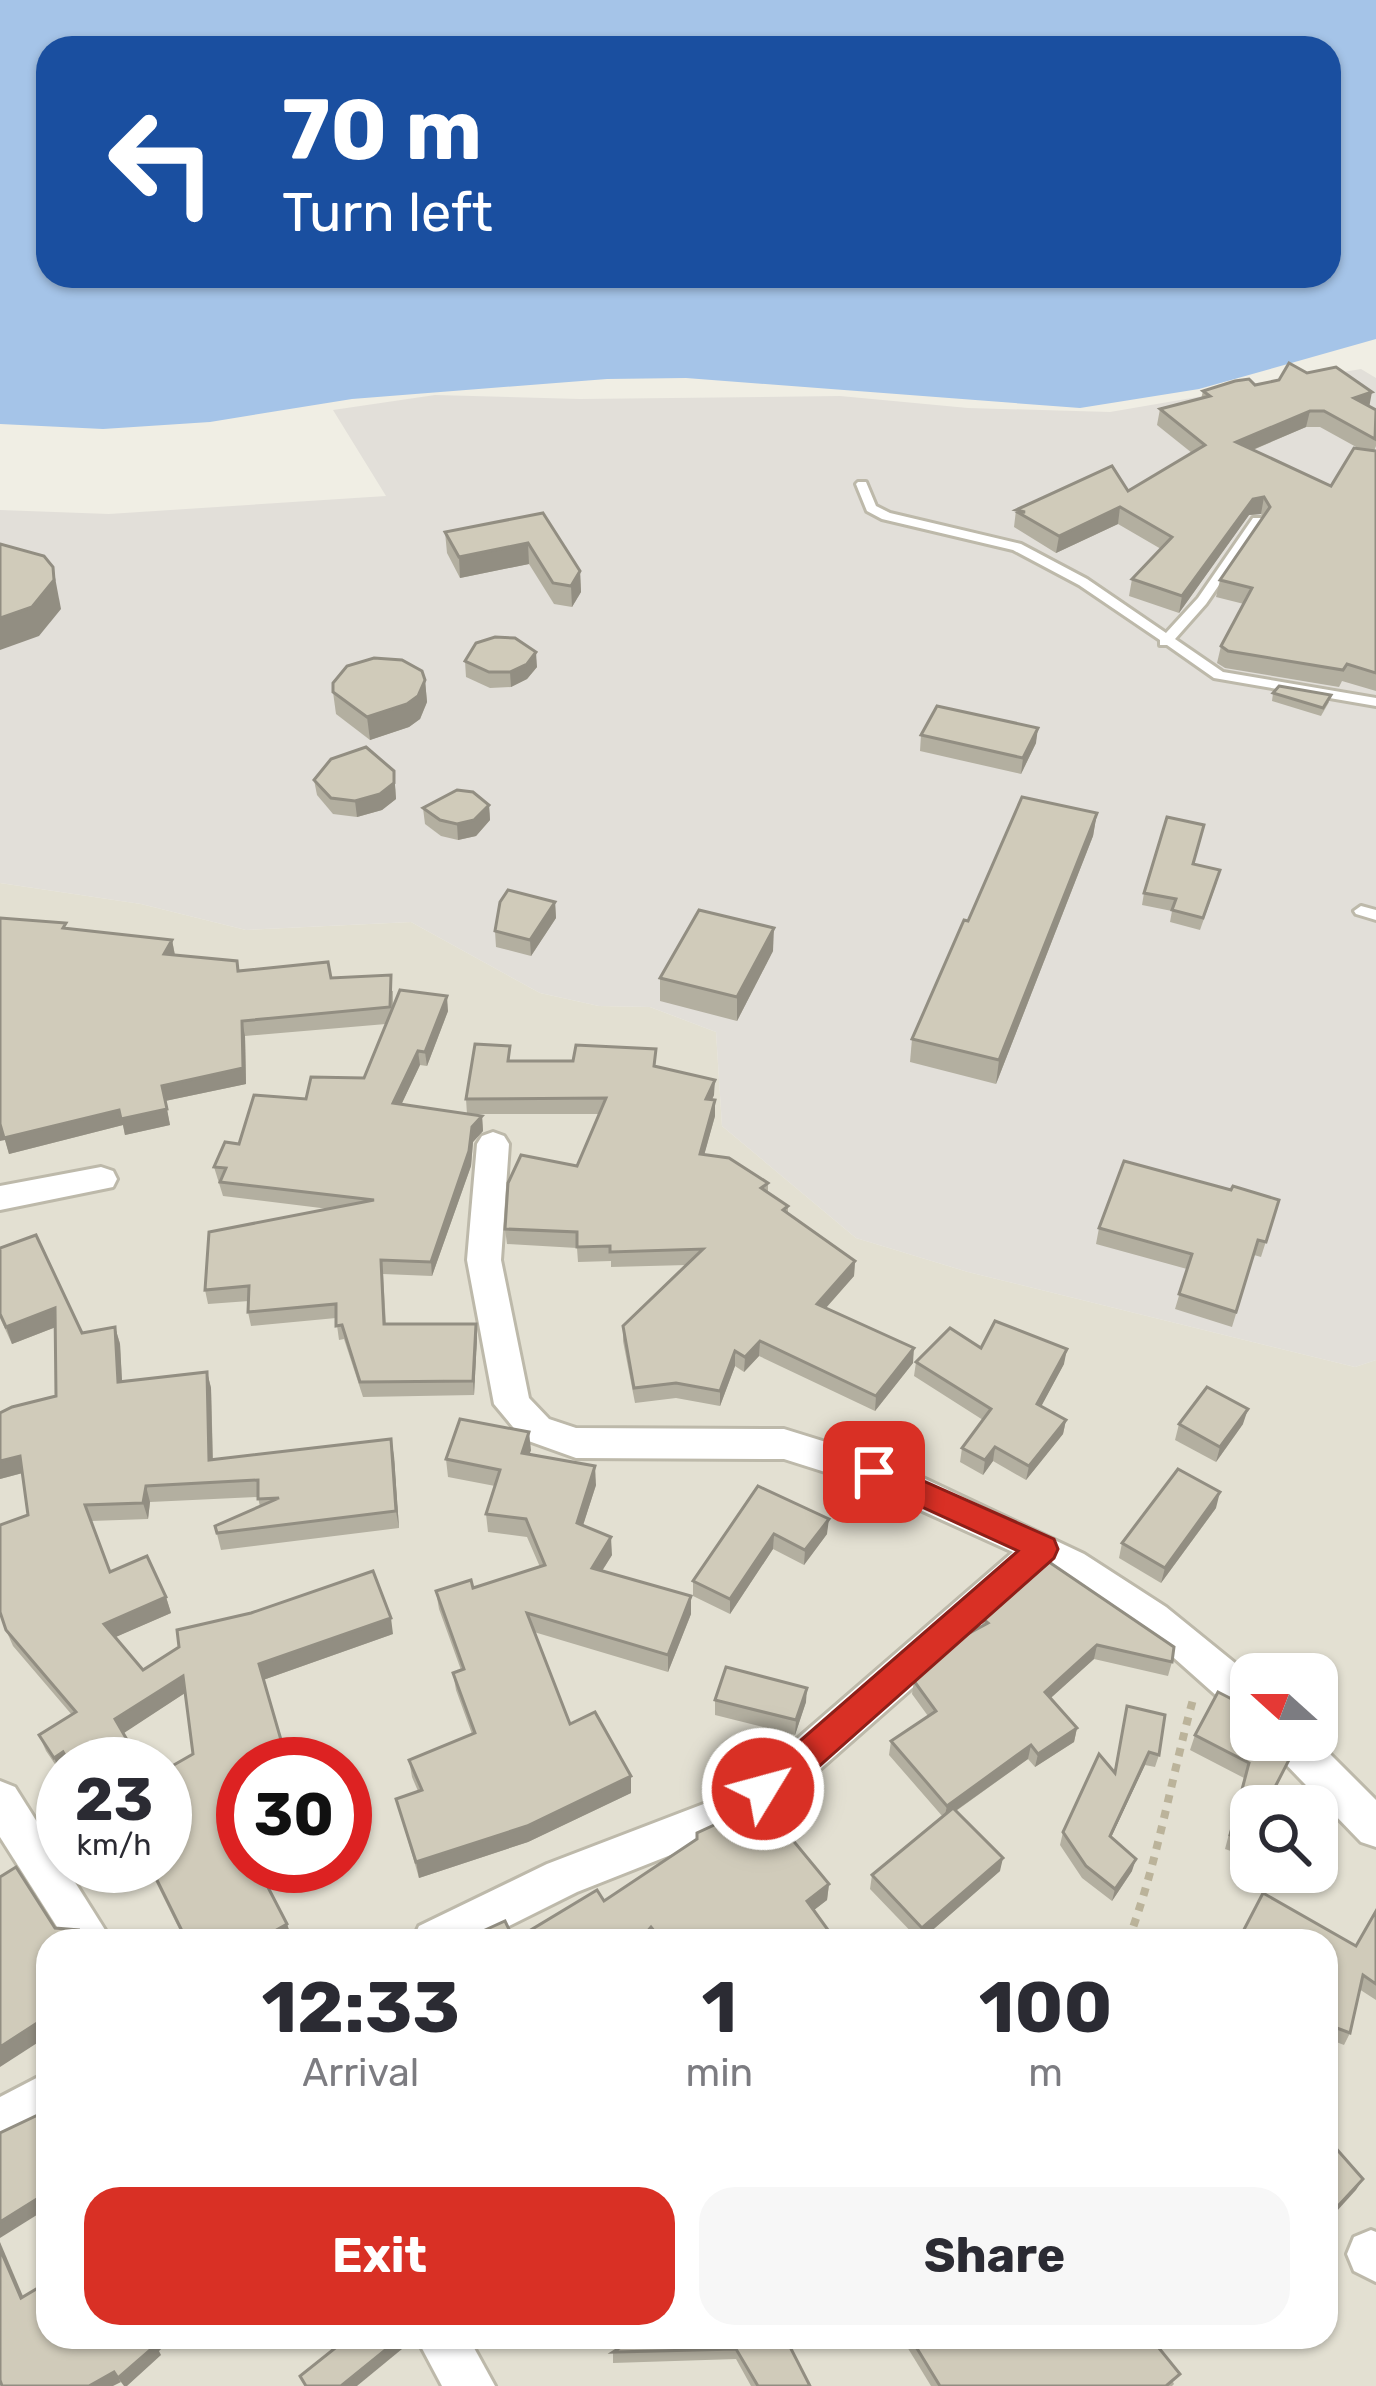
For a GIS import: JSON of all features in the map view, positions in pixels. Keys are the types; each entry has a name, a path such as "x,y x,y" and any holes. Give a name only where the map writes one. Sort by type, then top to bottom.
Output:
{"street":[{"path":"493,1144 484,1260 512,1404 536,1429 576,1443 784,1444 874,1472 1043,1549 1119,1594 1208,1658 1230,1681"},
{"path":"0,1198 101,1179"},
{"path":"458,1929 562,1878 729,1813 796,1765 1043,1549"},
{"path":"1310,1761 1376,1828"},
{"path":"0,1800 82,1929"},
{"path":"0,2122 36,2102"},
{"path":"447,2349 470,2386"}],"lane":[{"path":"862,484 871,508 886,516 1017,547 1083,582 1165,642 1238,681 1376,702"},
{"path":"1165,642 1202,602 1257,521"}],"path":[{"path":"1133,1929 1152,1878 1186,1718 1208,1658"}],"shaded area":[{"path":"1361,369 1376,378 1376,1360 1355,1367 968,1272 856,1238 722,1126 716,1032 650,1007 599,1006 540,993 411,922 246,930 141,904 0,883 0,510 109,514 386,496 333,410 435,395 580,399 840,396 968,408 1110,412"},
{"path":"0,883 141,904 246,930 411,922 540,993 599,1006 650,1007 716,1032 722,1126 856,1238 968,1272 1355,1367 1376,1360 1376,2386 0,2386"}],"water":[{"path":"0,0 1376,0 1376,339 1199,389 1080,408 686,378 607,379 352,399 210,422 103,429 0,424"}],"building":[{"path":"1289,363 1307,373 1336,367 1372,392 1354,398 1376,410 1375,439 1324,411 1310,411 1236,442 1331,486 1354,448 1376,451 1376,673 1347,664 1343,670 1221,646 1252,588 1220,580 1270,507 1264,497 1253,499 1182,596 1132,579 1172,537 1120,507 1059,536 1016,510 1112,466 1128,491 1205,445 1160,409 1210,396 1203,391 1235,381 1249,379 1255,385 1279,380"},
{"path":"543,513 580,571 571,586 553,583 528,543 459,557 445,532"},
{"path":"0,544 44,556 53,567 54,580 32,607 0,618"},
{"path":"515,638 536,652 527,664 510,672 489,672 465,661 476,643"},
{"path":"374,658 402,660 422,671 425,680 418,696 407,704 367,717 333,692 333,683 347,666"},
{"path":"1279,686 1331,695 1323,708 1273,693"},
{"path":"937,706 1038,728 1023,758 921,735"},
{"path":"366,747 394,771 394,783 380,794 355,801 331,798 314,780 331,759"},
{"path":"457,790 473,792 489,805 474,820 457,824 440,820 423,808"},
{"path":"1022,797 1097,813 999,1060 912,1039 964,920 968,921"},
{"path":"1167,817 1204,825 1193,864 1220,870 1203,918 1172,910 1176,899 1144,893"},
{"path":"508,890 555,902 530,940 495,931 500,902"},
{"path":"699,910 774,928 737,997 660,978"},
{"path":"0,918 172,940 164,954 237,961 238,971 328,962 331,978 391,975 390,1007 242,1021 243,1068 162,1086 167,1109 121,1119 119,1110 4,1138 0,1124"},
{"path":"400,990 447,996 425,1052 418,1051 393,1103 482,1116 472,1127 469,1151 431,1262 381,1260 384,1324 476,1324 473,1381 360,1382 342,1325 336,1326 336,1304 248,1312 249,1286 205,1290 209,1232 374,1200 220,1182 226,1168 214,1167 225,1142 239,1144 254,1095 306,1099 311,1077 364,1078"},
{"path":"475,1044 510,1046 508,1061 573,1061 576,1045 656,1049 654,1066 715,1080 706,1099 715,1100 700,1154 729,1158 768,1183 761,1188 788,1206 783,1210 855,1261 817,1304 914,1348 876,1396 760,1341 745,1357 735,1351 720,1391 676,1383 634,1388 623,1326 703,1249 610,1252 610,1246 577,1247 577,1232 505,1229 508,1183 521,1155 577,1166 606,1098 466,1099"},
{"path":"1124,1161 1279,1200 1266,1242 1258,1240 1236,1312 1179,1294 1192,1254 1099,1228"},
{"path":"36,1235 82,1333 115,1327 118,1382 207,1372 209,1460 391,1439 396,1511 217,1533 215,1526 279,1498 258,1499 258,1480 146,1486 143,1503 85,1505 110,1572 147,1556 166,1597 104,1624 143,1670 179,1647 177,1630 251,1613 373,1571 391,1618 259,1664 280,1737 216,1737 216,1893 271,1893 287,1924 278,1929 181,1929 163,1893 192,1893 193,1754 183,1676 115,1719 125,1737 39,1735 76,1712 6,1630 0,1612 0,1525 28,1515 20,1456 0,1461 0,1413 56,1396 55,1308 6,1327 0,1314 0,1248"},
{"path":"995,1321 1067,1349 1037,1404 1066,1420 1029,1466 995,1447 985,1460 962,1448 991,1409 916,1362 950,1328 981,1348"},
{"path":"1207,1387 1248,1409 1220,1447 1179,1424"},
{"path":"460,1419 529,1432 522,1453 595,1466 577,1523 611,1537 592,1568 691,1596 668,1655 527,1613 570,1724 595,1712 631,1776 527,1826 416,1862 396,1799 422,1790 409,1760 475,1733 453,1673 464,1669 436,1591 471,1580 473,1588 545,1565 526,1519 486,1514 500,1470 446,1459"},
{"path":"1178,1469 1220,1492 1165,1568 1122,1543"},
{"path":"758,1486 829,1519 805,1550 774,1534 730,1599 693,1581"},
{"path":"1049,1562 1174,1647 1172,1662 1097,1645 1045,1692 1077,1728 1038,1754 1031,1745 947,1806 891,1741 936,1711 914,1681 964,1636 988,1623 983,1619"},
{"path":"726,1667 807,1688 796,1720 715,1700"},
{"path":"1218,1692 1230,1698 1230,1753 1195,1735"},
{"path":"1127,1706 1165,1715 1159,1755 1149,1752 1110,1836 1136,1859 1115,1889 1086,1866 1063,1832 1099,1754 1115,1773"},
{"path":"1245,1761 1288,1761 1276,1785 1243,1785 1249,1763"},
{"path":"762,1803 829,1884 807,1901 827,1929 532,1929 597,1890 604,1901 697,1839 697,1833"},
{"path":"953,1808 1003,1858 922,1928 872,1875"},
{"path":"16,1867 55,1928 67,1929 36,1929 36,2024 0,2047 0,1877"},
{"path":"1263,1893 1326,1929 1244,1929"},
{"path":"1376,1911 1376,1984 1363,1975 1350,2033 1338,2028 1338,1936 1356,1946"},
{"path":"36,2116 36,2200 0,2222 0,2133"},
{"path":"1338,2151 1363,2179 1338,2206"},
{"path":"0,2249 21,2298 36,2289 36,2349 151,2349 118,2378 114,2372 89,2386 2,2386"},
{"path":"334,2349 387,2349 341,2386 306,2386 300,2376"},
{"path":"618,2349 736,2349 613,2352"},
{"path":"736,2349 791,2349 810,2386 758,2386"},
{"path":"917,2349 1160,2349 1180,2374 1166,2386 940,2386"}],"route":[{"path":"763,1789 1043,1549 874,1472"}]}
